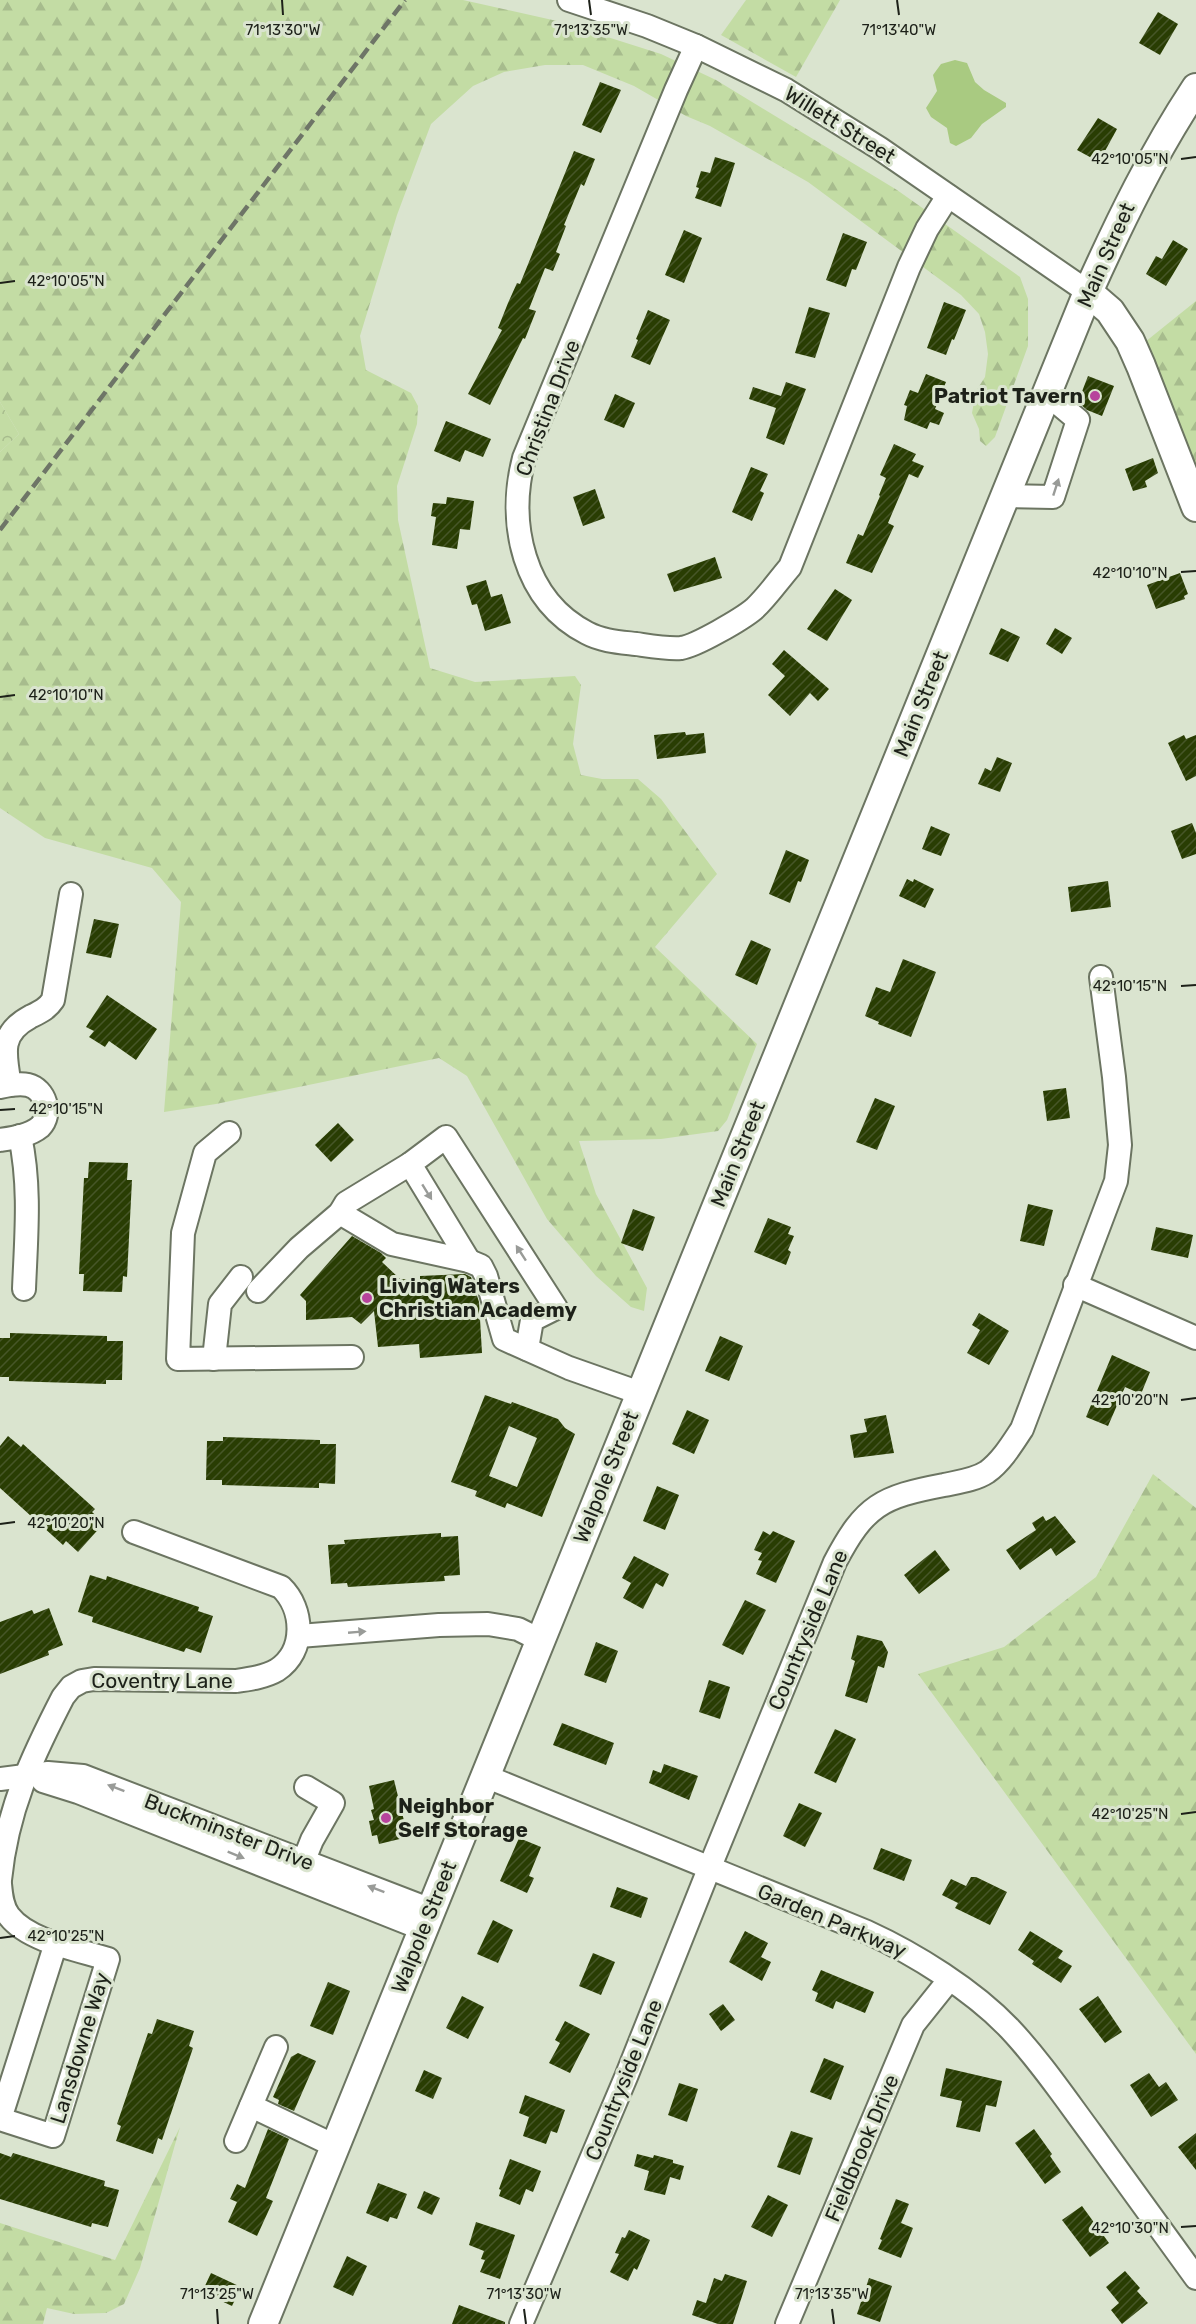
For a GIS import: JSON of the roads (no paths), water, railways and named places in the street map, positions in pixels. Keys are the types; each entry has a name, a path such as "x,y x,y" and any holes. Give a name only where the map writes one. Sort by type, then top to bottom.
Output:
{"main road":[{"name":"Main Street","path":"666,1330 1088,292 1130,199 1196,88"},
{"path":"1088,292 1110,311 1130,340 1196,507"},
{"name":"Walpole Street","path":"263,2324 666,1330"}],"street":[{"name":"Willett Street","path":"569,0 647,26 696,46 786,90 879,148 1088,292"},
{"name":"Christina Drive","path":"696,46 524,458 520,474 516,512 518,532 533,578 557,613 586,633 604,640 682,648 744,616 767,595 790,567 909,267 927,229 948,196"},
{"path":"1005,496 1053,497 1078,420 1047,394"},
{"path":"24,1289 26,1173 10,1138 32,1132 44,1122 47,1113 43,1096 37,1089 28,1085 5,1086 5,1036 9,1028 41,1012 53,1000 71,894"},
{"name":"Countryside Lane","path":"521,2324 626,2077 708,1869 835,1562 849,1534 869,1512 893,1496 968,1480 987,1472 1004,1455 1022,1429 1116,1180 1120,1145 1101,977"},
{"path":"230,1133 205,1153 183,1233 178,1359 352,1357"},
{"path":"214,1359 220,1304 299,1248 340,1213 346,1203 410,1164 446,1137 556,1308 532,1320 527,1349"},
{"path":"410,1164 469,1261"},
{"path":"340,1213 392,1244 469,1261 481,1266 504,1339 569,1368 640,1393"},
{"path":"1075,1285 1196,1338"},
{"path":"134,1532 280,1587 291,1596 296,1609 298,1636 468,1623 506,1626 540,1640"},
{"name":"Coventry Lane","path":"24,1776 63,1697 71,1687 82,1681 105,1678 236,1681 251,1679 266,1675 283,1665 295,1649 298,1636"},
{"name":"Buckminster Drive","path":"0,1779 67,1773 93,1780 300,1869 427,1919"},
{"name":"Lansdowne Way","path":"24,1776 9,1826 0,1882 2,1899 8,1915 20,1928 56,1943 108,1959 53,2136 0,2119 56,1943"},
{"name":"Garden Parkway","path":"485,1776 877,1937 924,1962 977,2000 1009,2028 1034,2057 1196,2278"},
{"path":"300,1869 320,1824 333,1803 306,1787"},
{"name":"Fieldbrook Drive","path":"787,2324 913,2025 949,1980"},
{"path":"236,2141 276,2047"},
{"path":"251,2106 335,2146"}],"railway":[{"path":"0,530 405,0"}],"place":[{"name":"Patriot Tavern","path":"1095,396"},
{"name":"Living Waters Christian Academy","path":"367,1298"},
{"name":"Neighbor Self Storage","path":"386,1818"}]}
